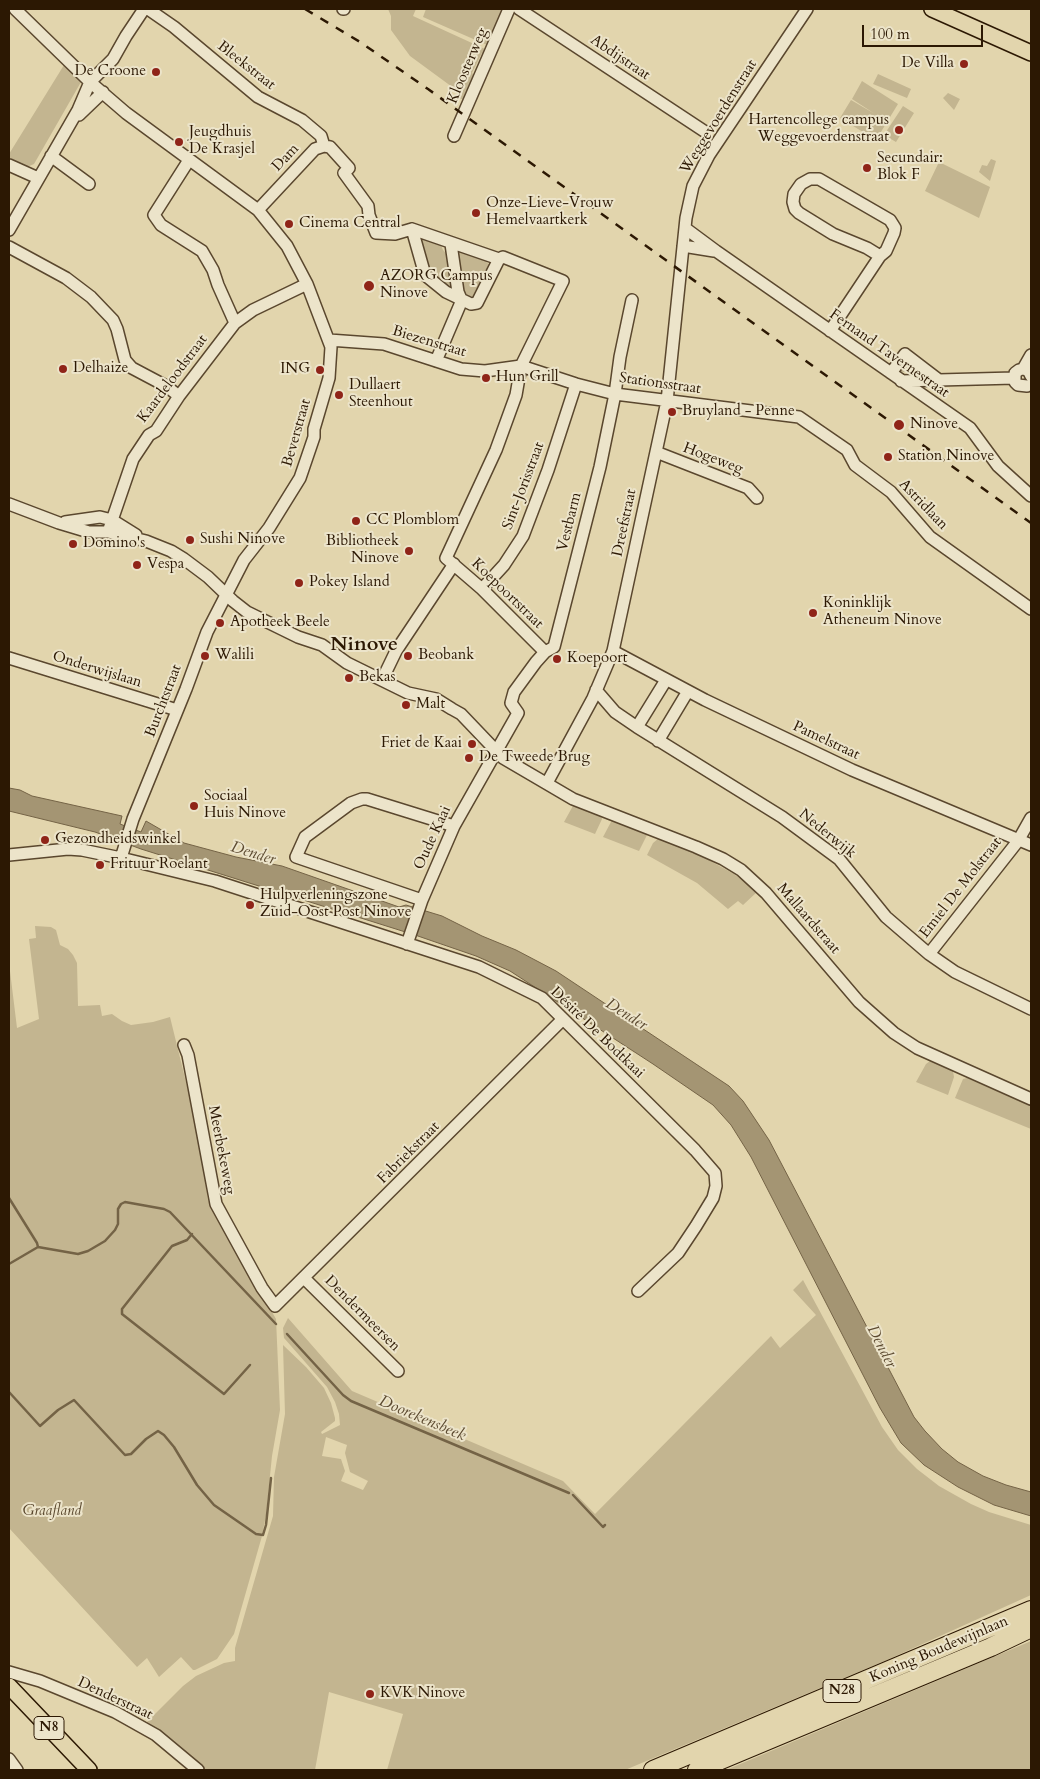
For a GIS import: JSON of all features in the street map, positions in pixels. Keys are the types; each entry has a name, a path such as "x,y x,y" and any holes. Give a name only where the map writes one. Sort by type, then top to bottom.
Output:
{"highway":[{"name":"Koning Boudewijnlaan","path":"653,1770 1031,1610"},
{"name":"Koning Boudewijnlaan","path":"697,1770 1031,1628"}],"main road":[{"path":"932,9 1031,52"},
{"name":"N8","path":"9,1686 89,1770"}],"street":[{"name":"Beverstraat","path":"15,9 90,82 126,113 258,210 287,246 307,284 329,340 331,367 314,429 314,437 300,478 269,528 244,560 225,594"},
{"path":"9,230 72,121 90,82 113,59 121,44 146,9"},
{"name":"Bleekstraat","path":"146,9 174,27 258,97 302,120 321,136 324,146"},
{"name":"Kloosterweg","path":"454,136 509,9"},
{"name":"Abdijstraat","path":"519,9 718,142"},
{"name":"Weggevoerdenstraat","path":"667,401 685,228 693,186 718,142 807,9"},
{"path":"72,121 103,92"},
{"name":"Dam","path":"258,210 315,149 324,146 330,147 350,168 344,173 368,206 369,215 376,233 395,234 412,229"},
{"path":"51,156 89,184"},
{"path":"189,160 154,215 161,225 202,251 214,270 218,285 235,323"},
{"path":"9,165 38,178"},
{"path":"830,331 880,256 886,251 894,234 890,220 819,180 810,179 804,181 794,194 793,202 795,209 799,213 833,234 867,248 880,256"},
{"name":"Fernand Tavernestraat","path":"685,228 716,252 970,428 998,466 1031,496"},
{"path":"382,680 396,651 445,579 450,561 496,450 516,395 522,372 521,366 563,281 503,257 499,259 412,229"},
{"path":"412,229 425,275 446,292 471,304 477,302 499,259"},
{"path":"436,361 462,300 458,292 451,244"},
{"name":"Fernand Tavernestraat","path":"684,246 716,252"},
{"path":"9,247 66,278 91,297 113,320 125,360 132,368 166,386 179,396"},
{"name":"Kaardeloodstraat","path":"108,532 133,459 149,435 156,430 179,396 235,323 253,310 307,284"},
{"name":"Vestbarm","path":"498,751 518,713 511,703 514,692 526,674 545,652 554,647 600,467 632,300"},
{"name":"Biezenstraat","path":"329,340 384,344 461,369 485,371 521,366"},
{"path":"891,374 905,354 939,380"},
{"path":"1029,380 1031,355"},
{"name":"Stationsstraat","path":"521,366 576,384 615,394 799,417"},
{"path":"901,381 1014,378 1018,370 1029,380"},
{"name":"Sint-Jorisstraat","path":"482,589 504,565 523,536 548,470 576,384"},
{"name":"Dreefstraat","path":"547,783 596,690 613,651 667,401"},
{"name":"Astridlaan","path":"799,417 847,450 855,465 891,492 930,537 1031,609"},
{"name":"Hogeweg","path":"656,452 748,488 757,498"},
{"path":"9,504 89,532 108,532 146,541"},
{"path":"59,523 100,517 112,520 146,541"},
{"name":"Mallaardstraat","path":"146,541 171,551 184,559 208,577 247,612 298,637 322,645 347,663 382,680 414,695 436,699 461,714 503,758 573,799 696,847 723,859 741,870 766,892 859,1002 894,1033 917,1048 1031,1099"},
{"name":"Koepoortstraat","path":"450,561 482,589 545,652"},
{"name":"Burchtstraat","path":"123,850 133,819 207,632 225,594"},
{"name":"Pamelstraat","path":"613,651 688,691 852,770 1031,845"},
{"name":"Onderwijslaan","path":"9,658 177,710"},
{"path":"637,727 666,680"},
{"name":"Nederwijk","path":"596,690 615,712 658,741 782,817 839,859 886,917 929,954 955,972 1031,1009"},
{"path":"658,741 688,691"},
{"name":"Oude Kaai","path":"408,942 422,900 454,826 498,751"},
{"path":"422,900 296,857 305,837 362,798 454,826"},
{"name":"Emiel De Molstraat","path":"929,954 1018,841 1031,818"},
{"name":"Désiré De Bodtkaai","path":"9,855 68,849 123,850 479,966 542,998 695,1150 714,1173 716,1186 714,1198 678,1253 638,1290"},
{"name":"Fabriekstraat","path":"275,1306 305,1279 563,1019"},
{"name":"Meerbekeweg","path":"184,1045 188,1055 216,1204 262,1288 275,1306"},
{"name":"Dendermeersen","path":"305,1279 398,1371"},
{"name":"Denderstraat","path":"9,1672 40,1681 115,1712 156,1735 198,1770"},
{"path":"9,1759 17,1770"}],"green space":[{"path":"388,9 416,9 413,16 485,49 486,52 482,53 472,73 476,78 464,100 459,98 459,92 410,56 391,30 391,16"},
{"path":"426,9 503,9 487,45 423,17"},
{"path":"64,65 81,82 34,164 27,167 9,159 9,154"},
{"path":"878,74 911,89 907,98 873,84"},
{"path":"862,81 898,104 876,140 840,118 851,100 875,114 852,99"},
{"path":"948,93 960,99 954,110 943,98"},
{"path":"903,106 914,113 896,142 884,135"},
{"path":"991,159 996,161 990,181 979,172 982,165 987,166"},
{"path":"939,162 990,187 979,218 925,191"},
{"path":"424,237 440,243 443,250 449,256 451,288 430,271 420,241"},
{"path":"462,251 485,260 490,266 474,297 470,297 464,292 457,255"},
{"path":"906,359 923,372 900,372 898,370"},
{"path":"574,804 601,816 602,819 595,834 564,822"},
{"path":"612,820 646,833 647,835 639,851 603,837"},
{"path":"659,838 705,858 734,874 757,892 743,905 738,901 728,909 697,883 647,855 653,843"},
{"name":"Graafland","path":"35,926 51,927 56,930 60,945 68,949 73,955 77,963 78,1006 100,1005 102,1016 112,1014 131,1025 170,1017 197,1127 208,1200 276,1319 280,1410 272,1456 266,1515 262,1536 234,1634 217,1659 193,1670 181,1657 159,1677 147,1658 137,1667 9,1528 9,963 17,1028 39,1019 29,939 36,938"},
{"path":"930,1061 953,1071 954,1077 948,1095 916,1082 926,1064"},
{"path":"967,1078 1031,1106 1031,1129 955,1098 963,1079"},
{"path":"803,1280 882,1427 898,1450 917,1469 939,1486 971,1504 989,1512 1031,1525 1031,1595 887,1660 625,1770 387,1770 403,1714 329,1692 315,1770 204,1770 146,1723 183,1686 196,1676 224,1663 235,1661 235,1648 273,1516 274,1477 285,1414 283,1345 324,1388 331,1403 335,1421 321,1432 322,1434 340,1425 335,1402 327,1387 284,1338 283,1328 288,1318 352,1391 563,1481 595,1514 771,1336 780,1348 816,1315 793,1290","holes":["326,1437 347,1445 345,1453 350,1472 368,1481 363,1490 341,1481 345,1471 341,1459 322,1456"]},
{"path":"1031,1641 1031,1770 726,1770 1024,1644"}],"shaded area":[{"path":"9,788 20,790 32,796 122,816 120,824 141,832 146,821 184,843 236,857 282,866 399,907 406,905 442,916 516,950 556,971 729,1086 743,1101 769,1140 914,1417 942,1449 958,1462 983,1476 1031,1492 1031,1516 994,1505 958,1487 924,1465 901,1443 880,1408 751,1157 731,1125 713,1105 510,971 476,956 415,935 141,849 95,832 9,811"}],"waterway":[{"name":"Doorekensbeek","path":"9,1198 38,1247"},
{"name":"Doorekensbeek","path":"9,1264 38,1247 78,1254 88,1251 105,1241 115,1230 118,1224 118,1209 125,1202 164,1209 170,1212 276,1324"},
{"path":"192,1234 187,1240 172,1246 122,1309 122,1314 224,1394 250,1365"},
{"name":"Doorekensbeek","path":"287,1334 343,1395 351,1401 569,1493"},
{"path":"9,1392 40,1426 58,1410 74,1400 125,1455 131,1454 146,1439 158,1431 174,1447 197,1485 214,1505 256,1534 263,1535 266,1525 271,1478"},
{"name":"Doorekensbeek","path":"573,1495 603,1527 605,1525"}],"railway":[{"path":"305,9 360,42 428,89 1031,523"}],"place":[{"name":"De Villa","path":"964,64"},
{"name":"De Croone","path":"156,72"},
{"name":"Hartencollege campus Weggevoerdenstraat","path":"899,130"},
{"name":"Jeugdhuis De Krasjel","path":"179,142"},
{"name":"Secundair: Blok F","path":"867,168"},
{"name":"Onze-Lieve-Vrouw Hemelvaartkerk","path":"476,213"},
{"name":"Cinema Central","path":"289,224"},
{"name":"AZORG Campus Ninove","path":"369,286"},
{"name":"Delhaize","path":"63,369"},
{"name":"ING","path":"320,370"},
{"name":"Hun Grill","path":"486,378"},
{"name":"Dullaert Steenhout","path":"339,395"},
{"name":"Bruyland - Penne","path":"672,412"},
{"name":"Ninove","path":"899,425"},
{"name":"Station Ninove","path":"888,457"},
{"name":"CC Plomblom","path":"356,521"},
{"name":"Sushi Ninove","path":"190,540"},
{"name":"Domino's","path":"73,544"},
{"name":"Bibliotheek Ninove","path":"409,551"},
{"name":"Vespa","path":"137,565"},
{"name":"Pokey Island","path":"299,583"},
{"name":"Koninklijk Atheneum Ninove","path":"813,613"},
{"name":"Apotheek Beele","path":"220,623"},
{"name":"Walili","path":"205,656"},
{"name":"Beobank","path":"408,656"},
{"name":"Koepoort","path":"557,659"},
{"name":"Bekas","path":"349,678"},
{"name":"Malt","path":"406,705"},
{"name":"Friet de Kaai","path":"472,744"},
{"name":"De Tweede Brug","path":"469,758"},
{"name":"Sociaal Huis Ninove","path":"194,806"},
{"name":"Gezondheidswinkel","path":"45,840"},
{"name":"Frituur Roelant","path":"100,865"},
{"name":"Hulpverleningszone Zuid-Oost Post Ninove","path":"250,905"},
{"name":"KVK Ninove","path":"370,1694"}],"district":[{"name":"Ninove","path":"364,645"}],"water label":[{"name":"Dender","path":"253,854"},
{"name":"Dender","path":"626,1015"},
{"name":"Dender","path":"881,1347"}]}
